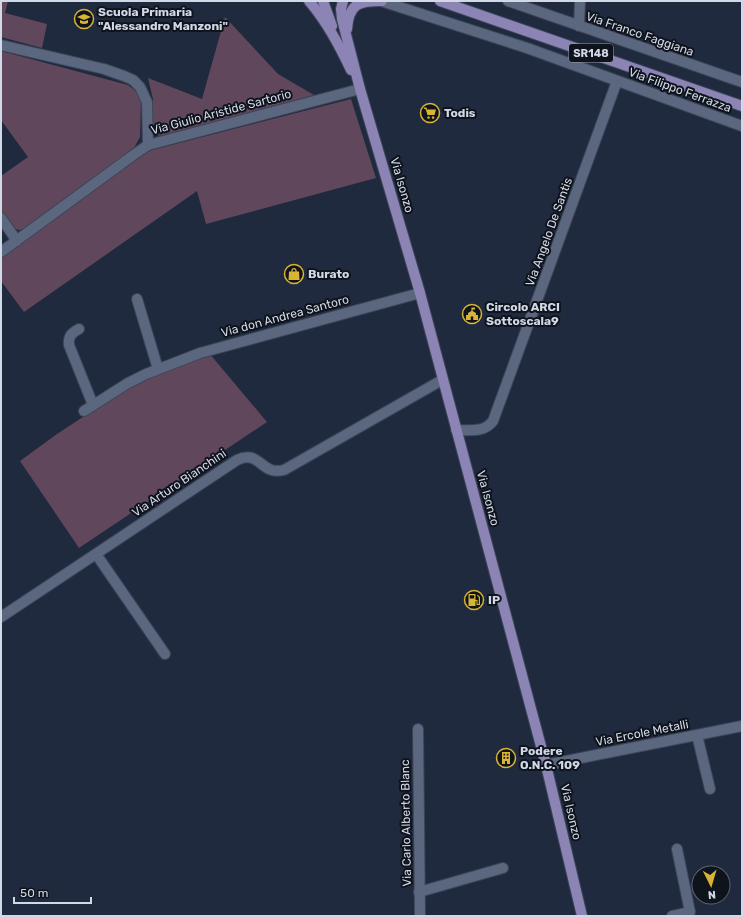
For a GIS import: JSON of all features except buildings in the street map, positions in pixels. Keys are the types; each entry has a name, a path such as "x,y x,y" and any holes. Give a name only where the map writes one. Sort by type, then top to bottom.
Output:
{"main road":[{"path":"308,1 328,25 360,89"},
{"path":"322,1 331,22 335,38"},
{"path":"343,1 341,14 360,89"},
{"path":"347,34 348,17 357,4 382,1"},
{"name":"SR148","path":"440,1 742,106"},
{"name":"Via Isonzo","path":"360,89 420,293 546,765 582,916"}],"street":[{"name":"Via Filippo Ferrazza","path":"382,1 527,48 742,126"},
{"name":"Via Franco Faggiana","path":"508,1 742,82"},
{"path":"579,26 580,1"},
{"path":"1,45 104,69 133,80 140,86 146,102 148,146"},
{"name":"Via Angelo De Santis","path":"456,430 482,430 488,427 493,421 618,81"},
{"name":"Via Giulio Aristide Sartorio","path":"1,252 132,156 148,146 360,89"},
{"path":"1,218 17,241"},
{"name":"Via don Andrea Santoro","path":"84,412 120,388 158,369 187,357 221,346 420,293"},
{"path":"137,299 158,369"},
{"path":"79,329 69,337 69,346 93,405"},
{"name":"Via Arturo Bianchini","path":"1,617 238,460 251,457 257,460 268,470 284,470 442,380"},
{"path":"96,554 165,654"},
{"name":"Via Ercole Metalli","path":"546,765 742,726"},
{"name":"Via Carlo Alberto Blanc","path":"418,729 420,916"},
{"path":"697,735 710,789"},
{"path":"672,916 690,912 677,850"},
{"path":"419,892 503,868"}],"shaded area":[{"path":"1,1 8,1 5,13 47,24 42,48 1,37"},
{"path":"225,17 278,74 314,95 161,136 156,135 153,130 153,99 148,78 202,99"},
{"path":"1,51 128,85 137,92 141,100 140,137 134,148 25,229 19,230 13,228 1,211 1,176 28,157 1,120"},
{"path":"351,99 376,178 206,224 197,191 24,312 1,281 1,257 132,159 152,150"},
{"path":"209,353 267,422 79,548 20,461 57,434 124,390 195,357"}],"place":[{"name":"Scuola Primaria \"Alessandro Manzoni\"","path":"84,19"},
{"name":"Todis","path":"430,113"},
{"name":"Burato","path":"294,274"},
{"name":"Circolo ARCI Sottoscala9","path":"472,314"},
{"name":"IP","path":"474,600"},
{"name":"Podere O.N.C. 109","path":"506,758"}]}
